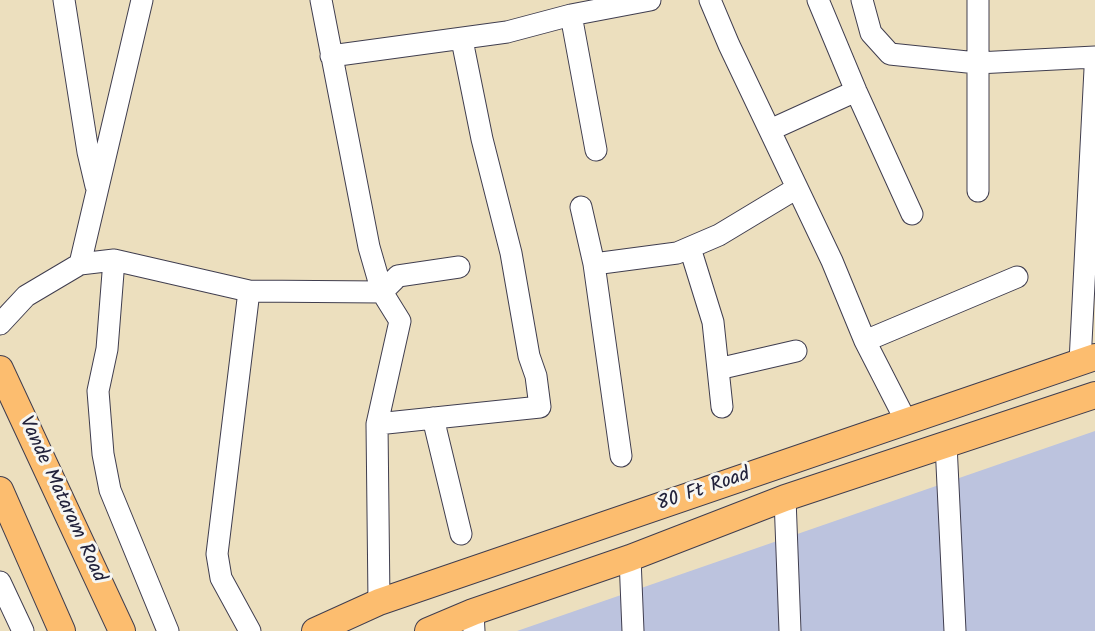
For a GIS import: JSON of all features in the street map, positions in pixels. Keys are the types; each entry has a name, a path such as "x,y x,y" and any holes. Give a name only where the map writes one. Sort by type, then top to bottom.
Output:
{"main road":[{"name":"80 Ft Road","path":"315,631 379,602 1087,359"},
{"name":"Vande Mataram Road","path":"0,369 122,631"},
{"name":"80 Ft Road","path":"428,631 473,621 784,498 1095,395"},
{"path":"0,490 62,631"}],"street":[{"path":"64,0 88,152 97,189"},
{"path":"80,264 142,0"},
{"path":"321,0 369,247 382,292 400,321 377,424 379,602"},
{"path":"331,56 507,33 571,15 650,0"},
{"path":"710,0 832,261 865,341 906,421"},
{"path":"818,0 856,92 912,214"},
{"path":"862,0 871,33 890,54 977,63 1095,57"},
{"path":"978,0 978,191"},
{"path":"571,15 596,150"},
{"path":"377,424 540,407 536,376 529,356 511,254 482,139 462,40"},
{"path":"1087,359 1095,69"},
{"path":"770,130 856,92"},
{"path":"594,264 676,253 690,248 719,235 797,188"},
{"path":"582,207 594,264 621,456"},
{"path":"690,248 713,321 722,407"},
{"path":"0,324 26,296 80,264 114,260 249,291 382,292 398,276 459,267"},
{"path":"114,260 107,349 98,390 103,454 110,490 168,631"},
{"path":"865,341 1017,277"},
{"path":"249,291 217,554 221,578 250,631"},
{"path":"718,369 796,351"},
{"path":"433,418 461,534"},
{"path":"946,444 955,631"},
{"path":"784,498 790,631"},
{"path":"630,558 633,631"},
{"path":"0,582 20,628"}],"shaded area":[{"path":"1095,431 1095,631 517,631"}]}
